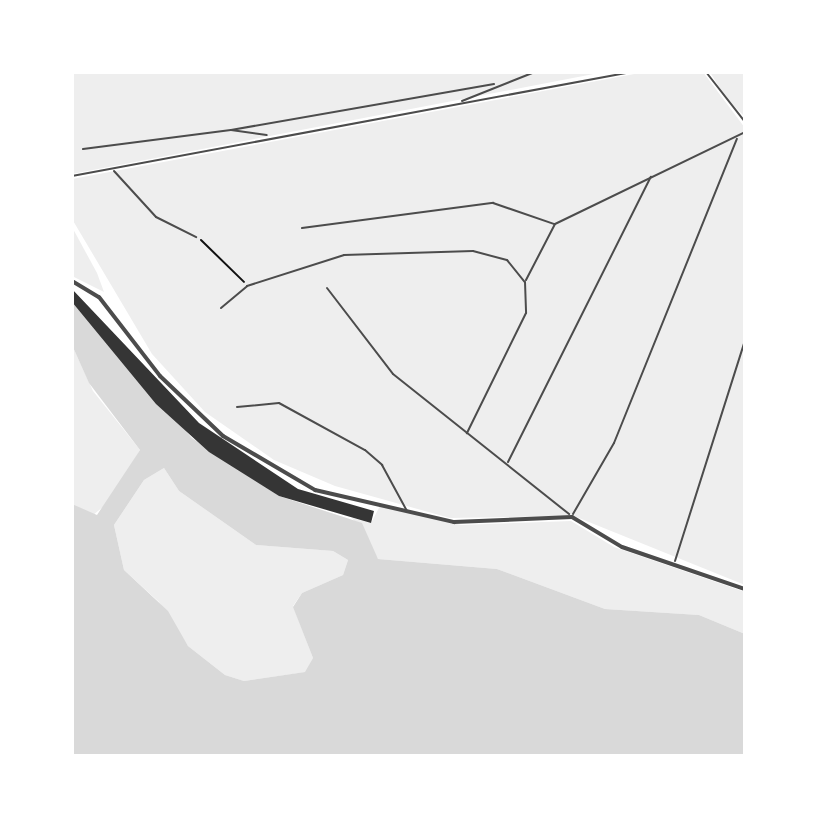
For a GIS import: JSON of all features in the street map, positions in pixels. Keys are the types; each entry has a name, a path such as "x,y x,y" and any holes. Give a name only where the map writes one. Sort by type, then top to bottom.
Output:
{"street":[{"path":"72,281 106,304 184,401 247,453 315,490 471,523 572,517 622,547 675,561 745,589"}],"lane":[{"path":"83,149 231,130 494,84 535,72"},
{"path":"72,176 268,135 631,72"},
{"path":"706,72 745,122"},
{"path":"460,102 494,84"},
{"path":"231,130 268,135"},
{"path":"466,434 523,324 525,282 555,224 737,139 745,132"},
{"path":"327,288 393,374 572,517 614,443 737,139"},
{"path":"112,169 156,217 196,237"},
{"path":"508,463 651,177"},
{"path":"302,228 493,203 555,224"},
{"path":"221,308 247,286 356,253 486,252 507,260 525,282"},
{"path":"675,561 745,340"},
{"path":"237,407 279,403 365,450 382,465 408,512"}],"path":[{"path":"196,237 247,286"}],"shaded area":[{"path":"72,72 604,72 72,174"},
{"path":"645,72 703,72 745,128 745,585 574,516 450,518 335,486 274,460 205,412 152,354 72,219 72,179"},
{"path":"710,72 745,72 745,117 725,97"},
{"path":"72,227 97,273 104,292 72,276"},
{"path":"72,302 192,438 279,496 362,523 378,559 497,569 605,609 699,615 745,634 745,756 72,756 72,504 97,515 140,450 89,383 72,345","holes":["164,468 179,491 256,545 333,551 348,560 343,575 302,593 293,607 313,658 305,672 244,681 225,675 188,646 168,611 124,570 114,525 144,480"]},
{"path":"72,345 93,391 140,450 110,501 92,516 72,504"},
{"path":"164,468 179,491 256,545 333,551 348,560 343,575 302,593 293,606 313,658 306,672 244,681 225,675 188,646 159,602 124,570 114,525 144,480"},
{"path":"380,506 461,525 571,521 614,547 745,592 745,634 699,615 605,609 497,569 378,559 352,518 371,523"}],"building":[{"path":"72,289 199,423 298,489 374,511 371,523 279,496 209,452 156,404 72,302"}]}
